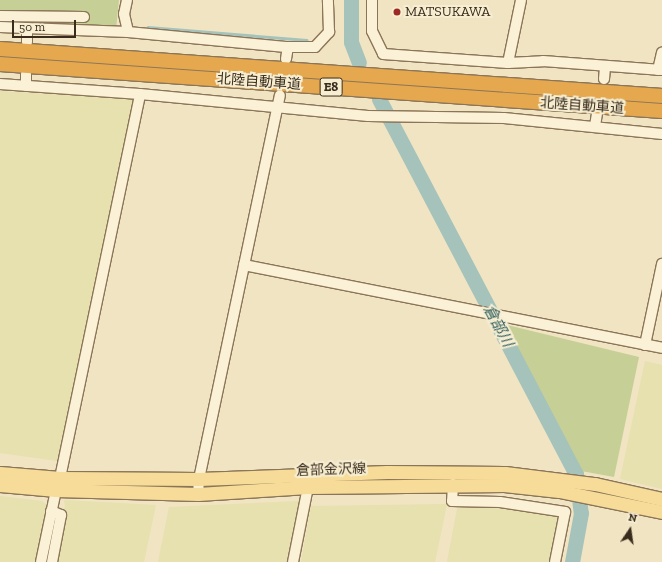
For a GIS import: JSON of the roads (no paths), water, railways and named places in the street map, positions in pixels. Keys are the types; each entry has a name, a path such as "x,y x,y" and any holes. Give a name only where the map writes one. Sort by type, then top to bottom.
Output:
{"highway":[{"name":"北陸自動車道","path":"0,49 662,96"},
{"name":"北陸自動車道","path":"0,64 662,111"}],"main road":[{"name":"倉部金沢線","path":"0,485 387,472 505,474 558,478 595,484 662,499"},
{"name":"倉部金沢線","path":"0,473 58,484 198,494 308,487 453,484 504,485 559,491 662,512"}],"street":[{"path":"127,0 124,14 128,32"},
{"path":"0,28 128,32 288,47 315,47 329,32 328,0"},
{"path":"372,0 372,31 383,54 508,63 543,61 605,67 660,70 662,52"},
{"path":"508,63 521,0"},
{"path":"0,16 84,17"},
{"path":"27,28 28,42"},
{"path":"286,59 288,47"},
{"path":"604,79 605,67"},
{"path":"26,74 26,86"},
{"path":"0,84 140,94 368,116 404,118 504,118 595,126 662,134"},
{"path":"41,562 140,94"},
{"path":"198,494 199,479 280,95"},
{"path":"595,126 597,113"},
{"path":"244,264 662,348"},
{"path":"645,345 662,264"},
{"path":"453,484 452,501 500,502 565,512 555,562"},
{"path":"293,562 308,487"},
{"path":"51,511 61,515 52,562"}],"waterway":[{"name":"倉部川","path":"351,0 351,42 359,63"},
{"path":"148,27 306,40"},
{"name":"倉部川","path":"379,99 576,474 581,513 572,562"}],"place":[{"name":"MATSUKAWA","path":"397,12"}]}
